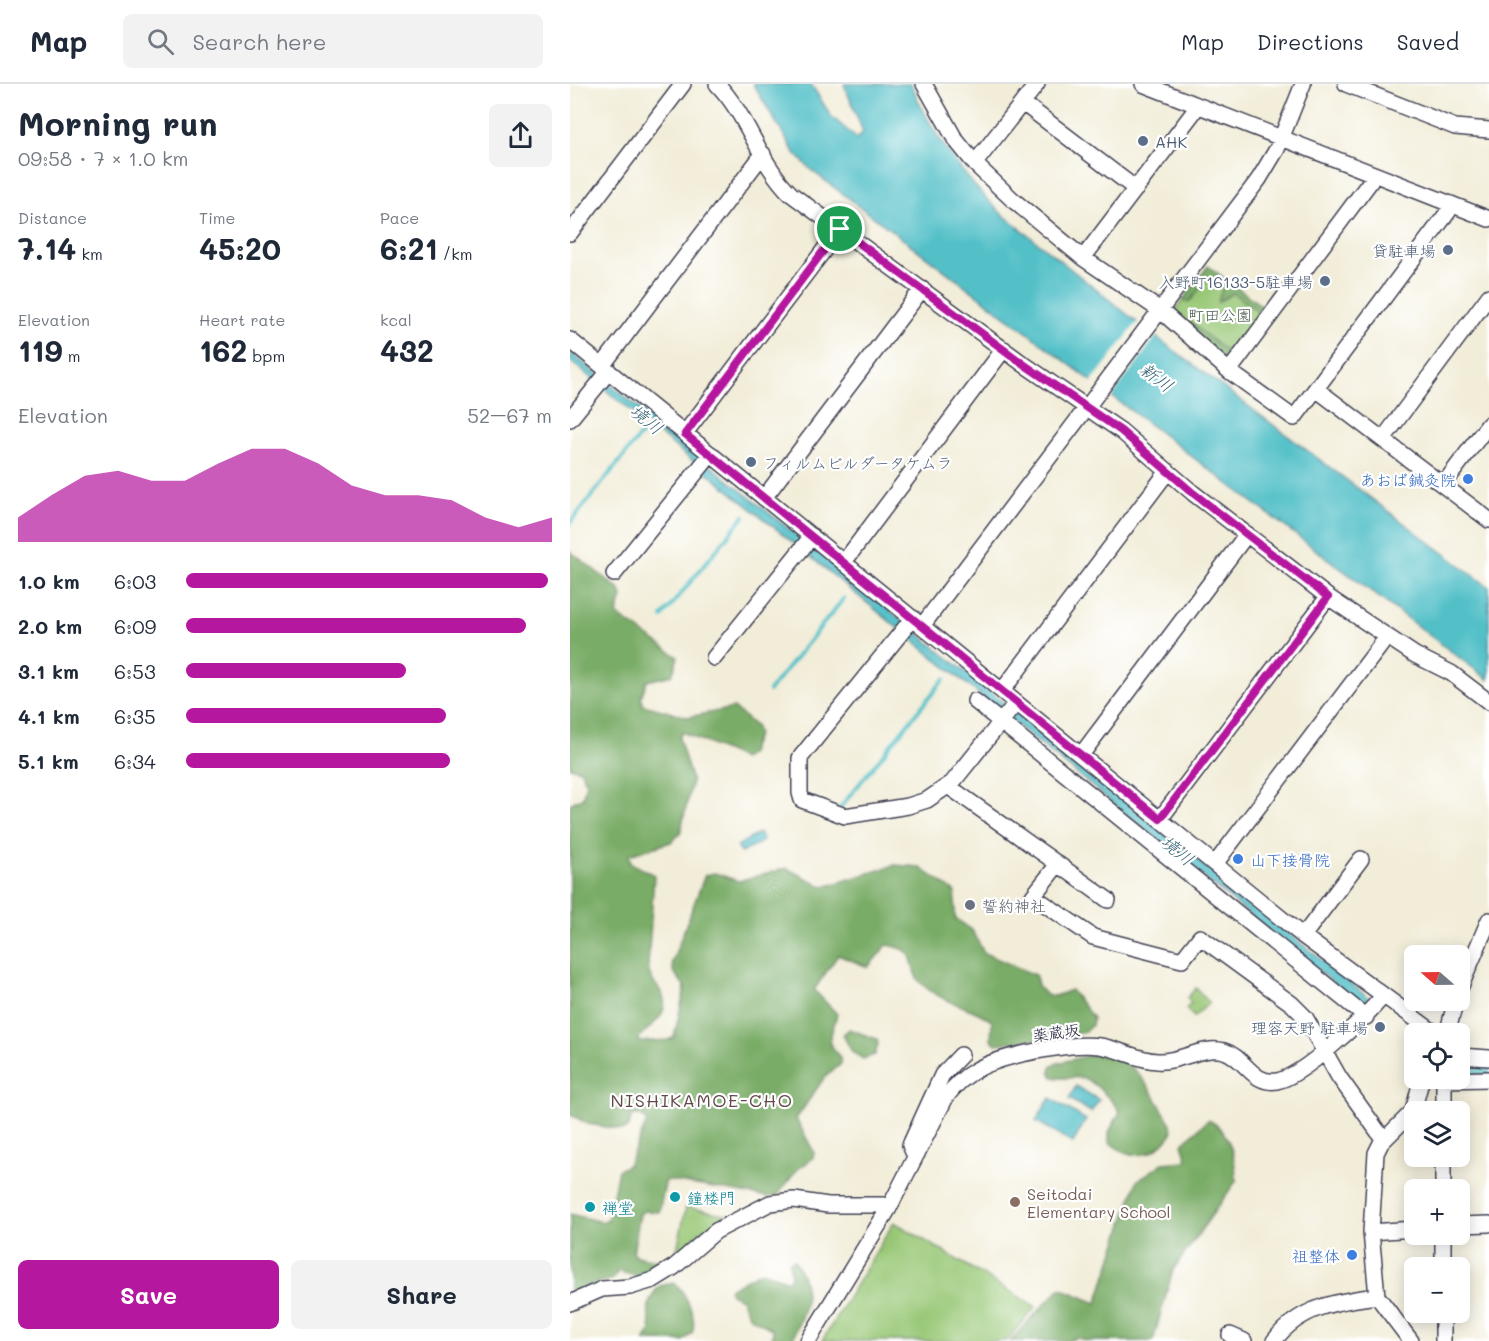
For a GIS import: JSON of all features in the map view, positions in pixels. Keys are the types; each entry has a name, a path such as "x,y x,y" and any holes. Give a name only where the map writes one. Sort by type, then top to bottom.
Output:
{"street":[{"path":"570,233 683,84"},
{"path":"717,84 738,109 786,189 1004,349 1092,403 1168,471 1328,597 1415,655 1443,668 1489,702"},
{"path":"975,163 1037,84"},
{"path":"1143,84 1489,219"},
{"path":"1008,713 948,786 917,804 850,815 837,814 806,802 800,797 800,758 911,626 1092,403 1157,316 1259,179 1282,139 1303,84"},
{"path":"1346,84 1455,127 1489,130"},
{"path":"930,87 945,125 975,163 1013,200 1157,316 1294,418 1448,212 1451,204"},
{"path":"1023,103 1136,189"},
{"path":"1083,258 1193,113 1196,105"},
{"path":"570,419 763,154"},
{"path":"1229,371 1370,182 1373,174"},
{"path":"685,434 840,229"},
{"path":"764,498 922,289"},
{"path":"1383,440 1489,296"},
{"path":"570,340 603,375 685,434 705,461 764,498 806,543 844,562 911,626 1002,691 1008,713 1366,1017"},
{"path":"844,562 1004,349"},
{"path":"1316,389 1489,520"},
{"path":"1443,485 1489,424"},
{"path":"614,574 705,461"},
{"path":"1002,691 1168,471"},
{"path":"1081,755 1247,534"},
{"path":"714,658 806,543"},
{"path":"1160,819 1328,597"},
{"path":"1215,864 1387,637"},
{"path":"975,701 1008,713 1081,755 1303,936 1421,1023"},
{"path":"948,786 1108,900"},
{"path":"1303,936 1361,859"},
{"path":"1058,864 1033,896 1093,937 1182,960 1200,937 1299,1010 1323,1051 1384,1140"},
{"path":"1470,965 1489,920"},
{"name":"薬蔵坂","path":"808,1341 889,1208 936,1115 952,1089 976,1070 995,1061 1082,1045 1103,1046 1156,1061 1176,1060 1216,1050 1235,1057 1257,1077 1271,1081 1295,1073 1366,1017 1383,996"},
{"path":"917,1154 913,1152 910,1144 942,1075 961,1055"},
{"path":"1470,1057 1489,1058"},
{"path":"1470,1079 1489,1079"},
{"path":"1411,1341 1377,1296 1371,1232 1375,1158 1384,1140 1413,1111 1419,1089"},
{"path":"570,1303 602,1289 630,1287 653,1280 674,1267 716,1231 770,1203 794,1200 828,1205 883,1205 889,1208"},
{"path":"1470,1225 1489,1224"},
{"path":"1371,1232 1404,1230"},
{"path":"1274,1341 1283,1329 1301,1315 1338,1301 1377,1296"},
{"path":"1443,1323 1443,1341"}],"green space":[{"name":"町田公園","path":"1208,266 1268,311 1224,361 1174,312"},
{"path":"1208,266 1268,311 1232,360 1224,361 1186,326 1187,324 1191,323 1228,353 1256,317 1257,311 1233,293 1218,302 1223,286 1212,277 1206,280 1190,301 1185,302 1185,297"},
{"path":"570,551 620,590 622,597 617,613 620,617 678,657 672,675 647,681 641,697 643,705 688,717 734,708 755,726 758,733 749,755 743,759 682,732 679,738 692,781 680,834 671,842 629,855 631,863 654,875 648,967 650,976 659,989 664,1003 661,1016 640,1036 639,1042 668,1040 674,1037 685,987 673,971 672,962 705,875 715,873 739,881 786,868 824,887 895,865 919,867 955,892 955,918 972,930 984,953 1035,975 1039,987 1048,995 1055,996 1071,990 1093,1018 1092,1025 1082,1033 996,1044 991,1039 992,1021 929,990 916,977 909,955 898,947 887,945 868,967 838,955 814,990 837,1014 829,1042 840,1058 841,1064 824,1078 796,1119 814,1152 813,1158 797,1170 777,1196 768,1197 666,1180 659,1212 644,1211 640,1214 633,1252 636,1256 661,1261 664,1265 638,1277 618,1271 613,1279 570,1293 570,1214 602,1222 608,1219 618,1170 628,1165 647,1122 641,1115 632,1115 629,1126 624,1130 588,1124 570,1114 570,804 583,797 586,782 580,770 570,767"},
{"path":"1196,988 1209,1003 1194,1017 1186,1009 1191,1003 1187,998"},
{"path":"849,1029 877,1039 875,1055 863,1059 852,1052 843,1035"},
{"path":"1095,1054 1110,1056 1122,1061 1142,1078 1150,1089 1171,1124 1172,1133 1158,1148 1134,1155 1126,1153 1109,1142 1109,1132 1120,1112 1113,1103 1088,1080 1053,1077 1050,1071 1052,1065"},
{"path":"1208,1120 1216,1124 1227,1138 1235,1164 1236,1181 1173,1270 1153,1341 1088,1341 1077,1338 1067,1341 1010,1341 1060,1288 1097,1303 1137,1181 1163,1163 1185,1161 1187,1159 1182,1144"},
{"path":"686,1207 728,1215 699,1233 676,1254"},
{"path":"894,1222 1036,1307 1006,1341 822,1341"},
{"path":"794,1260 806,1291 803,1310 792,1341 772,1341 773,1330 749,1316 741,1299 731,1294 729,1289 761,1271 788,1281 791,1276 789,1262"},
{"path":"674,1283 690,1306 693,1321 692,1333 683,1341 644,1341 651,1330 649,1312 651,1298 659,1286"}],"water":[{"name":"新川","path":"753,84 811,84 831,116 857,139 863,132 844,84 911,84 928,120 949,153 973,184 1001,213 1143,327 1489,587 1489,680 811,170 794,152"},
{"name":"境川","path":"570,352 1370,999 1363,1007 570,361"},
{"path":"759,833 763,841 741,853 737,846"},
{"path":"1470,1061 1489,1061 1489,1075 1470,1076"},
{"path":"1076,1086 1099,1100 1091,1112 1069,1099"},
{"path":"1050,1098 1086,1120 1073,1143 1036,1121"}],"pier":[{"path":"1139,320 1158,334 1110,399 1090,384"}],"waterway":[{"name":"境川","path":"570,523 643,432"},
{"path":"662,617 744,516"},
{"path":"769,691 844,598"},
{"path":"839,809 944,679"}],"place":[{"name":"AHK","path":"1143,141"},
{"name":"貸駐車場","path":"1448,250"},
{"name":"入野町16133-5駐車場","path":"1325,281"},
{"name":"フィルムビルダータケムラ","path":"751,462"},
{"name":"あおば鍼灸院","path":"1468,479"},
{"name":"山下接骨院","path":"1238,859"},
{"name":"誓約神社","path":"970,905"},
{"name":"理容天野 駐車場","path":"1380,1027"},
{"name":"鐘楼門","path":"675,1197"},
{"name":"Seitodai Elementary School","path":"1015,1202"},
{"name":"禅堂","path":"590,1207"},
{"name":"祖整体","path":"1352,1255"}],"district":[{"name":"NISHIKAMOE-CHO","path":"702,1100"}],"route":[{"path":"840,229 1022,363 1121,431 1193,493 1328,597 1160,819 685,434 840,229"}]}
